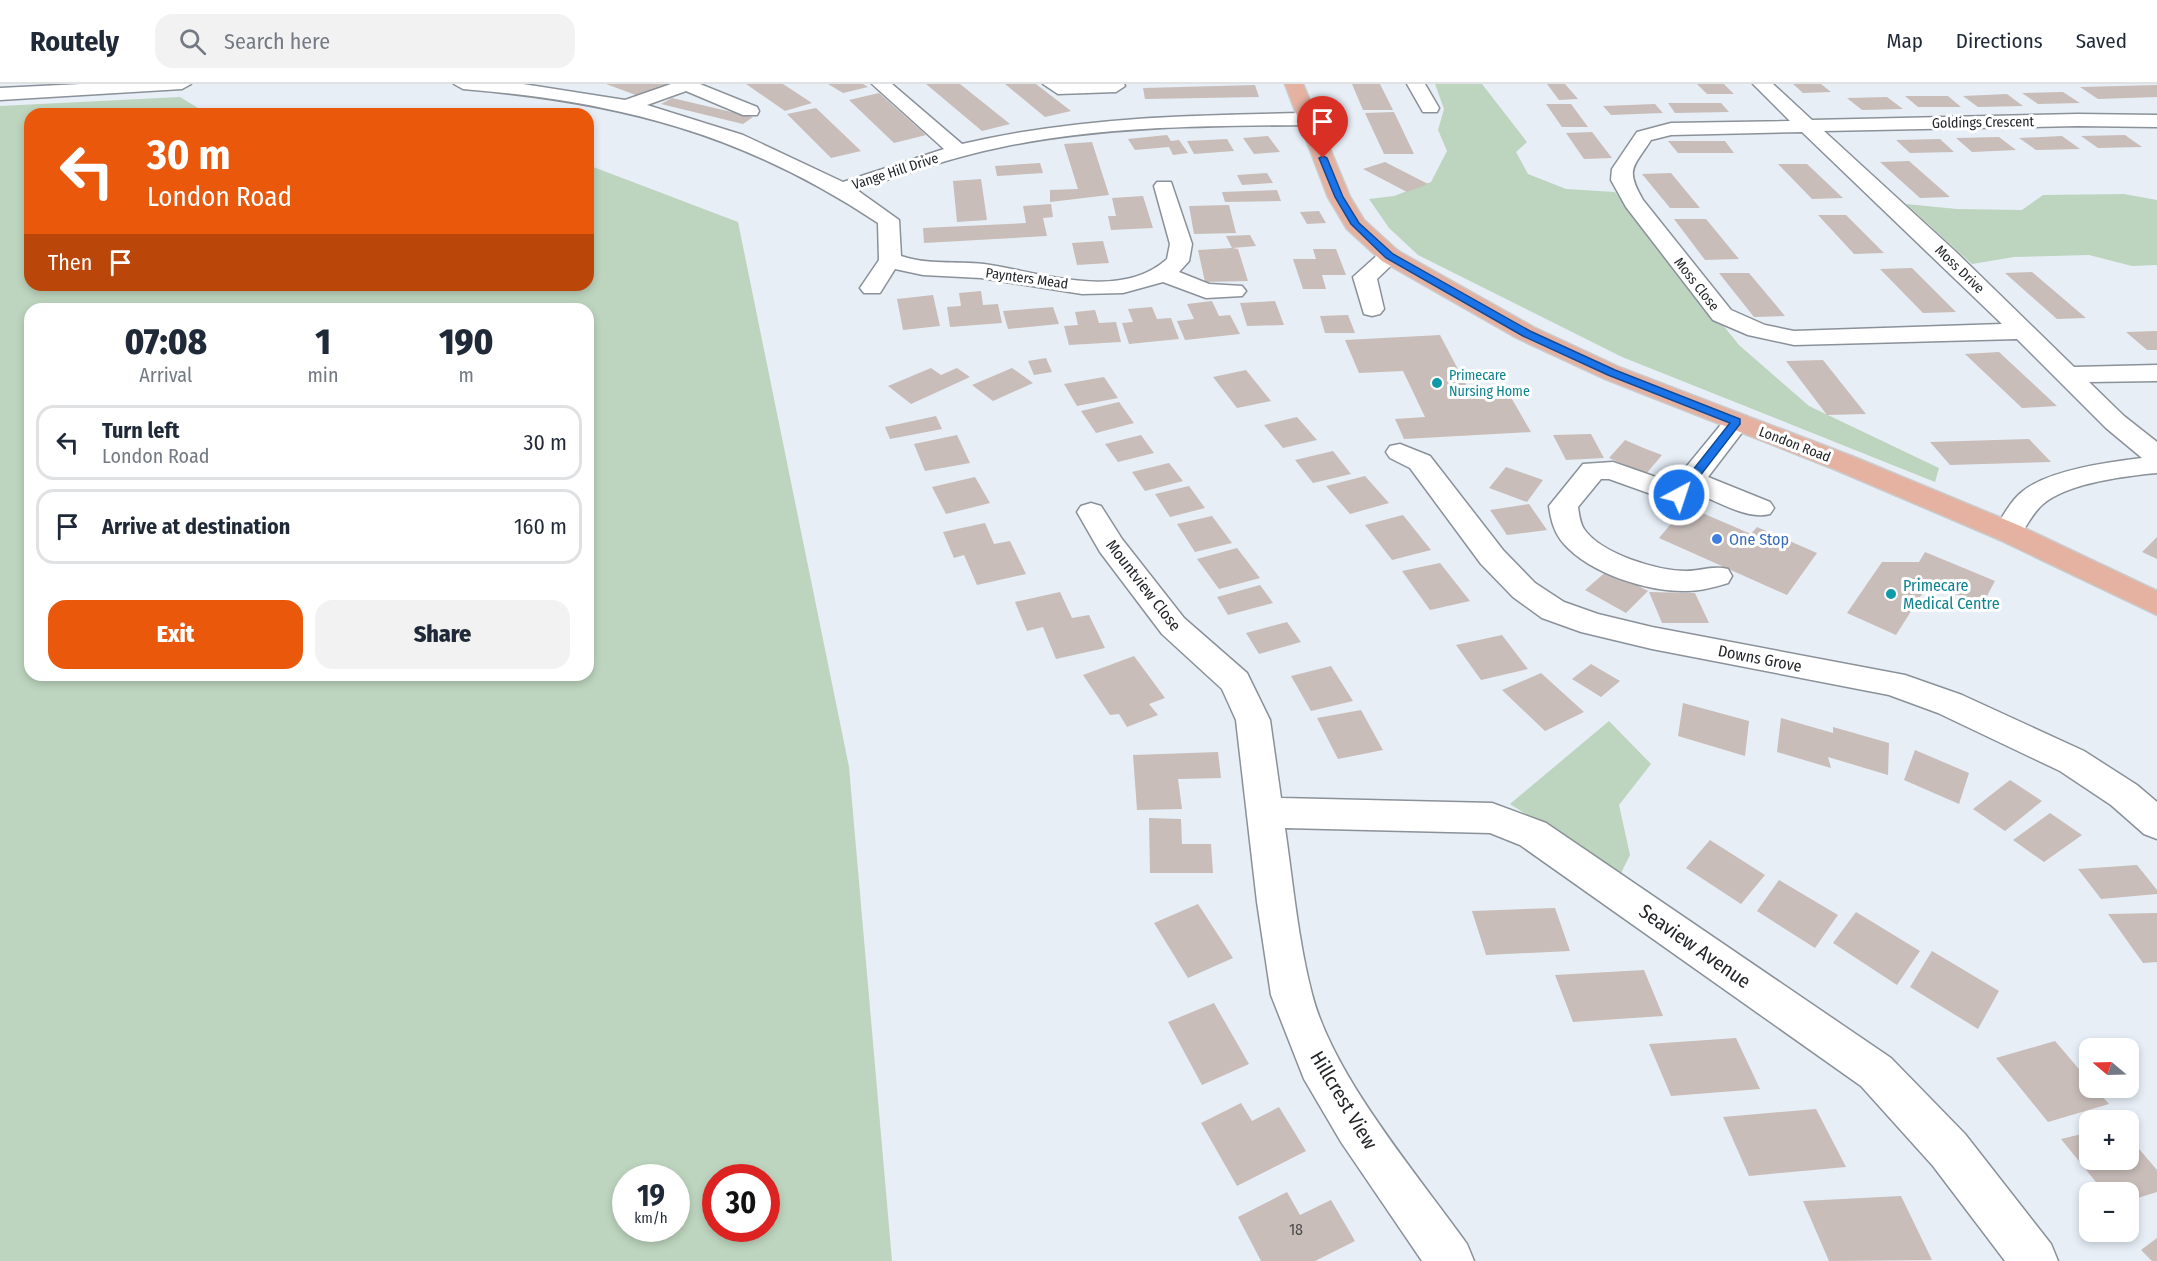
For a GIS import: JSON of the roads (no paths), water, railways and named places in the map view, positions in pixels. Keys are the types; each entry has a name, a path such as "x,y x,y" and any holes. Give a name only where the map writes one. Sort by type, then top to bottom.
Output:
{"main road":[{"name":"London Road","path":"1294,84 1344,206 1355,224 1390,256 1526,333 1612,373 1844,463 2008,532 2157,604"}],"street":[{"path":"0,94 64,87 182,84"},
{"name":"Vange Hill Drive","path":"475,84 624,107 718,132 775,155 841,189 958,151 1012,139 1116,125 1307,119"},
{"path":"881,84 958,151"},
{"path":"1052,84 1058,88 1116,85 1116,125"},
{"path":"1416,84 1430,108"},
{"name":"Moss Drive","path":"1762,84 2070,375 2115,422 2157,456"},
{"path":"624,107 686,86 750,111"},
{"name":"Goldings Crescent","path":"1809,127 2078,120 2157,121"},
{"name":"Moss Close","path":"1809,127 1671,129 1654,132 1644,136 1622,169 1620,180 1626,191 1722,315 1765,334 1794,338 2024,331"},
{"name":"Paynters Mead","path":"890,260 902,266 977,271 1089,288 1134,284 1161,273 1178,261 1181,244 1164,186"},
{"path":"841,189 888,220 891,230 888,247 890,260 872,288"},
{"path":"1372,309 1365,277 1390,256"},
{"path":"1161,273 1206,291 1234,291"},
{"path":"2070,375 2157,373"},
{"path":"1717,576 1687,581 1651,578 1585,546 1573,536 1567,525 1563,506 1593,470 1613,471 1679,495 1737,422"},
{"name":"Downs Grove","path":"1400,452 1420,462 1492,557 1524,590 1552,610 1592,624 1642,636 1893,684 1950,704 2072,761 2124,795 2157,824"},
{"path":"2008,532 2016,517 2036,495 2088,476 2157,465"},
{"path":"1692,481 1760,508"},
{"name":"Mountview Close","path":"1091,512 1111,545 1173,626 1235,682 1253,720 1266,813"},
{"name":"Hillcrest View","path":"1266,813 1276,902 1292,995 1318,1065 1357,1128 1450,1261"},
{"name":"Seaview Avenue","path":"1266,813 1363,813 1491,818 1533,834 1876,1072 1948,1150 2034,1261"}],"place":[{"name":"Primecare Nursing Home","path":"1437,383"},
{"name":"One Stop","path":"1717,539"},
{"name":"Primecare Medical Centre","path":"1891,594"}]}
